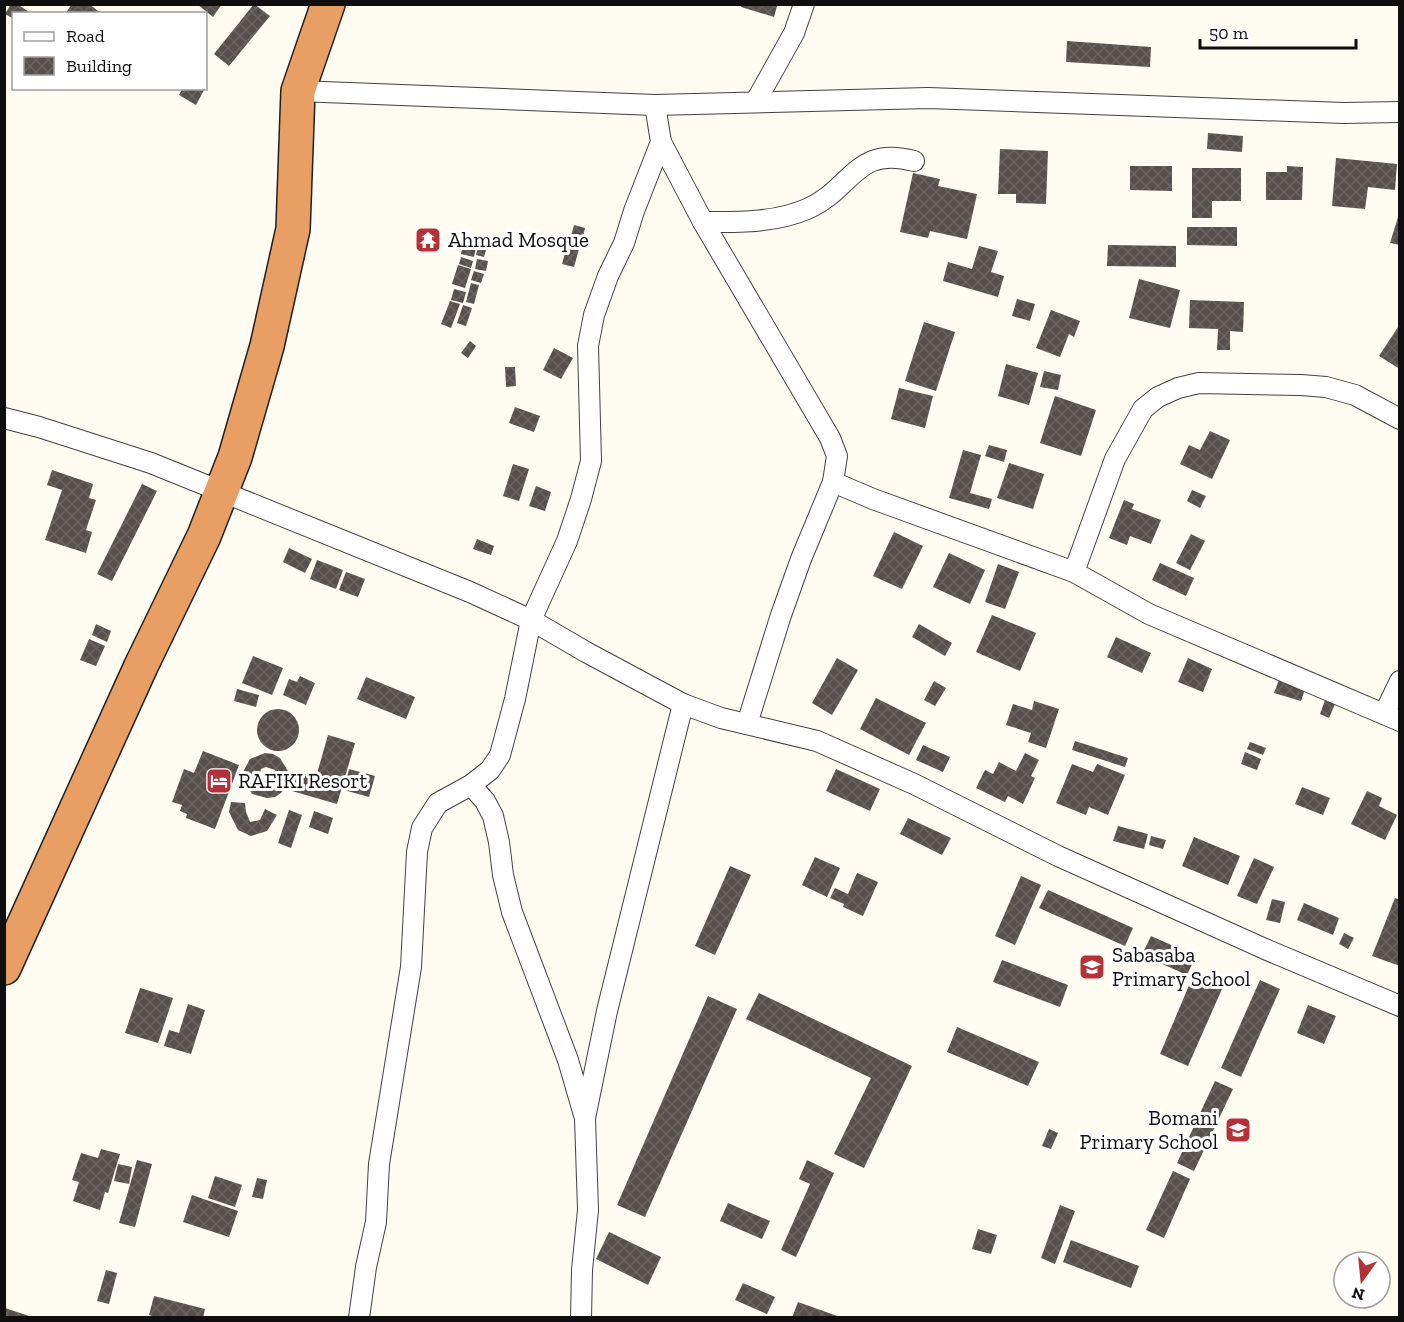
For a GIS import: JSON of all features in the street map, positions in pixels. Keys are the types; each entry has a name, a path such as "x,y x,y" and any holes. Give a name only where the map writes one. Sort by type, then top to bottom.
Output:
{"highway":[{"path":"4,968 141,666 204,536 235,457 267,346 293,229 298,92 328,4"}],"street":[{"path":"756,101 794,33 804,4"},
{"path":"298,92 655,105 928,98 1344,113 1400,112"},
{"path":"655,105 661,142 703,222 830,438 837,456 833,482 781,615 747,724"},
{"path":"359,1317 366,1267 376,1222 379,1164 411,967 417,852 422,828 438,803 471,785 490,770 500,754 515,699 531,620 570,531 591,461 588,345 594,315 608,276 624,243 633,211 661,142"},
{"path":"703,222 768,220 798,212 821,201 865,164 877,158 898,157 914,161"},
{"path":"1074,572 1115,459 1143,409 1158,397 1199,382 1326,387 1355,395 1400,419"},
{"path":"4,418 151,463 460,588 531,620 585,652 683,704 721,718 817,741 914,784 1058,856 1265,949 1400,1006"},
{"path":"833,482 873,499 1074,572 1149,614 1392,717 1400,681"},
{"path":"581,1317 582,1270 588,1210 585,1118 607,1011 683,704"},
{"path":"471,785 485,801 493,816 512,912 568,1060 585,1118"}],"building":[{"path":"11,4 17,4 29,12 12,12 12,18 5,14"},
{"path":"72,4 89,4 99,12 66,12"},
{"path":"197,4 222,4 213,17"},
{"path":"254,4 270,16 229,66 214,54"},
{"path":"742,4 777,6 774,17 741,7"},
{"path":"1067,41 1151,47 1150,67 1066,62"},
{"path":"182,90 204,90 196,105 179,95"},
{"path":"1208,133 1243,136 1242,152 1207,149"},
{"path":"1000,149 1048,151 1046,204 1016,203 1016,194 998,194"},
{"path":"1336,158 1397,164 1395,190 1368,187 1365,209 1332,206"},
{"path":"1130,166 1172,166 1172,191 1130,190"},
{"path":"1287,166 1303,167 1302,200 1266,200 1266,172 1287,172"},
{"path":"1192,168 1241,168 1241,201 1212,201 1212,218 1192,218"},
{"path":"913,173 940,179 938,186 977,194 967,239 930,231 928,238 900,232"},
{"path":"1400,214 1400,245 1390,243"},
{"path":"574,225 585,228 581,246 569,243"},
{"path":"1187,227 1237,227 1237,246 1187,245"},
{"path":"465,235 478,237 474,257 461,254"},
{"path":"480,241 488,243 484,257 476,255"},
{"path":"1108,245 1176,246 1176,267 1107,266"},
{"path":"567,246 579,249 574,267 562,264"},
{"path":"979,246 998,251 991,272 1004,276 998,297 943,281 948,262 972,269"},
{"path":"461,257 473,261 471,268 459,264"},
{"path":"477,259 488,261 486,271 475,269"},
{"path":"458,265 471,269 465,288 452,284"},
{"path":"474,271 484,274 481,283 471,280"},
{"path":"1139,279 1180,290 1170,328 1129,318"},
{"path":"471,283 479,285 474,304 466,302"},
{"path":"454,289 466,292 463,303 451,300"},
{"path":"1017,299 1035,304 1030,321 1012,316"},
{"path":"1190,300 1244,302 1243,332 1230,331 1230,350 1217,350 1218,329 1189,328"},
{"path":"450,301 460,304 451,328 441,324"},
{"path":"463,305 472,308 466,326 457,323"},
{"path":"1051,310 1080,321 1074,337 1069,334 1060,357 1036,348"},
{"path":"924,322 955,332 936,391 905,381"},
{"path":"1400,324 1400,369 1379,356"},
{"path":"470,341 476,346 468,358 461,353"},
{"path":"554,348 573,358 561,379 543,370"},
{"path":"1006,364 1038,373 1029,405 998,396"},
{"path":"505,367 515,367 516,386 506,387"},
{"path":"1044,371 1061,375 1058,390 1040,387"},
{"path":"899,388 933,396 925,428 891,419"},
{"path":"1055,396 1096,410 1081,456 1040,443"},
{"path":"515,407 540,416 534,432 509,423"},
{"path":"1210,431 1230,440 1212,479 1180,464 1189,445 1200,450"},
{"path":"989,445 1007,450 1004,462 985,456"},
{"path":"963,450 981,455 970,493 992,499 989,509 949,498"},
{"path":"1009,463 1044,474 1033,509 997,498"},
{"path":"513,464 529,469 519,501 503,496"},
{"path":"52,470 93,484 89,498 96,500 86,530 92,532 86,553 45,540 62,490 47,485"},
{"path":"142,484 157,491 112,581 97,574"},
{"path":"536,486 551,492 545,511 529,506"},
{"path":"1192,490 1206,496 1200,508 1187,501"},
{"path":"1124,500 1134,504 1132,509 1161,520 1151,544 1130,536 1127,545 1109,538"},
{"path":"894,532 923,546 902,589 873,576"},
{"path":"1191,534 1205,541 1190,570 1176,563"},
{"path":"477,539 494,546 491,555 473,549"},
{"path":"289,548 312,559 305,573 283,562"},
{"path":"949,553 985,570 970,604 933,587"},
{"path":"317,560 343,570 336,589 310,579"},
{"path":"1160,563 1194,578 1186,596 1152,580"},
{"path":"998,564 1019,572 1005,609 985,602"},
{"path":"346,572 365,579 358,597 339,590"},
{"path":"992,615 1036,633 1020,671 976,652"},
{"path":"96,624 111,631 107,642 92,635"},
{"path":"919,624 952,643 945,656 912,637"},
{"path":"1116,637 1151,653 1142,673 1107,657"},
{"path":"89,639 105,646 96,666 80,660"},
{"path":"253,656 283,668 272,695 242,683"},
{"path":"837,658 858,670 832,715 812,703"},
{"path":"1188,658 1212,669 1203,692 1178,682"},
{"path":"300,676 315,683 306,705 283,695 289,679 297,682"},
{"path":"366,677 415,697 406,719 357,699"},
{"path":"1279,680 1305,689 1301,701 1274,693"},
{"path":"934,681 946,688 935,706 924,700"},
{"path":"237,689 259,695 256,707 234,701"},
{"path":"876,698 926,723 909,755 860,729"},
{"path":"1325,700 1335,704 1329,718 1320,714"},
{"path":"1034,701 1059,709 1046,748 1028,742 1031,733 1006,725 1013,704 1032,710"},
{"path":"278,709 286,710 293,715 298,722 298,738 293,745 286,750 278,751 270,750 263,745 258,738 257,730 258,722 263,715 270,710"},
{"path":"328,735 355,743 337,804 292,791 298,772 316,777"},
{"path":"1075,741 1128,758 1125,767 1072,750"},
{"path":"1250,742 1266,748 1263,755 1247,749"},
{"path":"923,745 950,757 943,772 916,760"},
{"path":"203,751 239,765 215,829 186,818 187,814 180,811 182,805 172,802 184,769 194,773"},
{"path":"1245,752 1261,759 1257,770 1241,764"},
{"path":"265,753 280,758 288,771 286,786 281,793 267,798 252,794 244,780 243,772 250,759","holes":["266,767 275,770 275,779 270,783 261,779 261,769"]},
{"path":"1025,753 1039,760 1031,776 1035,778 1023,804 1008,796 1005,802 976,788 985,770 993,774 999,762 1016,771"},
{"path":"1072,764 1093,772 1097,764 1125,775 1108,815 1089,807 1086,815 1056,803"},
{"path":"349,769 375,776 369,797 344,790"},
{"path":"836,769 880,789 870,811 826,791"},
{"path":"1302,787 1330,798 1323,815 1295,804"},
{"path":"1367,791 1382,798 1379,806 1397,815 1385,840 1351,824"},
{"path":"231,802 245,803 250,822 260,820 265,809 277,815 267,831 251,836 238,830 229,812"},
{"path":"289,810 302,815 291,848 278,843"},
{"path":"314,811 333,818 328,834 309,827"},
{"path":"908,818 951,838 942,855 900,834"},
{"path":"1118,826 1148,834 1144,849 1113,841"},
{"path":"1151,836 1166,840 1163,849 1149,845"},
{"path":"1194,837 1240,856 1228,885 1182,866"},
{"path":"815,857 840,868 827,897 802,885"},
{"path":"1254,858 1274,867 1257,904 1237,896"},
{"path":"730,866 751,875 715,955 695,946"},
{"path":"857,873 878,882 863,916 830,898 835,888 848,894"},
{"path":"1021,876 1041,885 1015,945 995,936"},
{"path":"1048,890 1133,928 1125,946 1039,908"},
{"path":"1395,898 1400,900 1400,966 1372,956"},
{"path":"1272,899 1285,902 1280,923 1266,920"},
{"path":"1304,903 1339,918 1333,935 1297,920"},
{"path":"1344,933 1354,938 1348,949 1339,944"},
{"path":"1151,936 1196,956 1187,975 1142,955"},
{"path":"1002,960 1068,985 1060,1007 993,982"},
{"path":"1193,976 1222,989 1188,1066 1160,1054"},
{"path":"1260,980 1280,989 1241,1077 1221,1068"},
{"path":"140,988 173,998 158,1043 125,1033"},
{"path":"759,993 912,1066 864,1168 834,1154 871,1078 746,1019"},
{"path":"708,996 737,1009 645,1217 617,1205"},
{"path":"188,1004 205,1010 191,1054 164,1046 169,1030 179,1033"},
{"path":"1308,1005 1336,1016 1324,1044 1297,1033"},
{"path":"957,1027 1039,1062 1028,1086 947,1052"},
{"path":"1215,1081 1233,1089 1194,1171 1177,1163"},
{"path":"1049,1129 1058,1133 1051,1149 1042,1146"},
{"path":"101,1149 120,1154 108,1193 105,1192 100,1210 73,1201 79,1182 72,1180 81,1153 98,1158"},
{"path":"137,1160 152,1164 135,1227 119,1223"},
{"path":"807,1160 834,1173 796,1257 781,1250 810,1184 799,1179"},
{"path":"118,1164 132,1167 129,1184 114,1181"},
{"path":"1173,1171 1190,1179 1164,1238 1146,1230"},
{"path":"215,1176 242,1185 235,1207 208,1198"},
{"path":"257,1178 267,1180 263,1199 252,1197"},
{"path":"192,1195 238,1211 229,1237 183,1222"},
{"path":"728,1203 770,1221 762,1239 720,1221"},
{"path":"1060,1205 1075,1211 1055,1264 1041,1258"},
{"path":"978,1229 997,1235 991,1254 972,1249"},
{"path":"609,1232 661,1257 648,1285 596,1259"},
{"path":"1071,1240 1139,1266 1131,1288 1063,1262"},
{"path":"106,1270 117,1273 109,1304 97,1301"},
{"path":"743,1283 775,1297 767,1314 735,1300"},
{"path":"154,1296 205,1309 203,1318 158,1318 149,1315"},
{"path":"798,1302 840,1317 840,1318 792,1318"},
{"path":"5,1308 32,1317 32,1318 4,1318"}],"place":[{"name":"Ahmad Mosque","path":"428,240"},
{"name":"RAFIKI Resort","path":"219,781"},
{"name":"Sabasaba Primary School","path":"1092,967"},
{"name":"Bomani Primary School","path":"1238,1130"}]}
